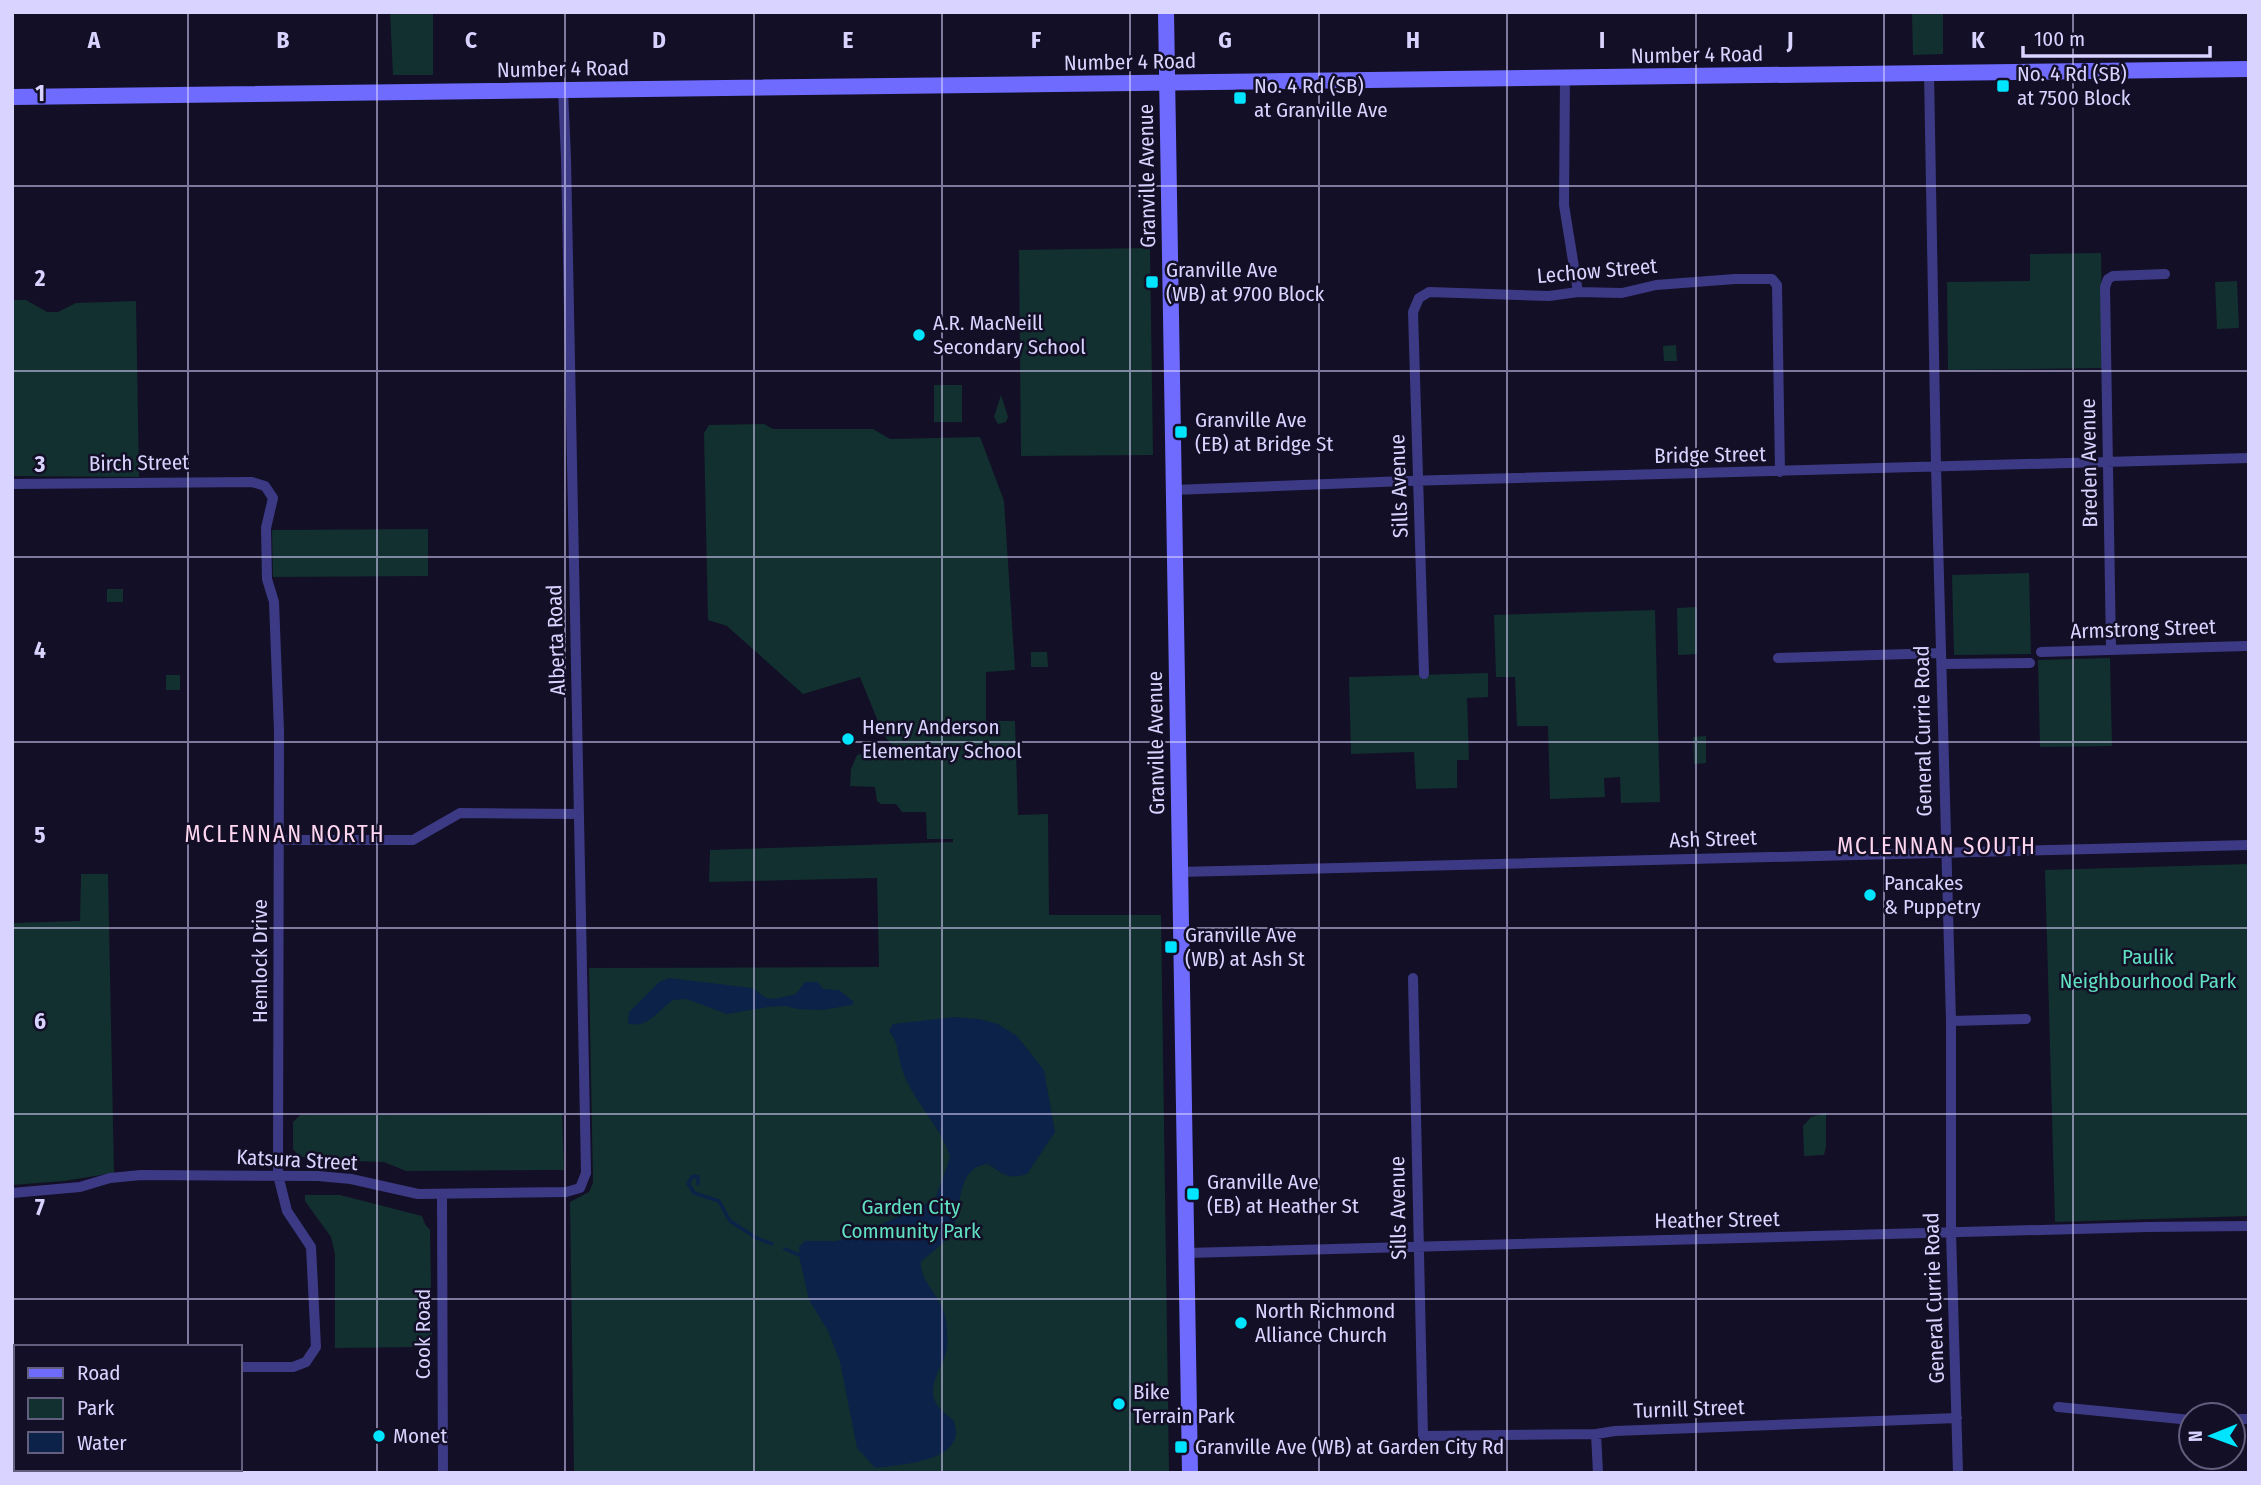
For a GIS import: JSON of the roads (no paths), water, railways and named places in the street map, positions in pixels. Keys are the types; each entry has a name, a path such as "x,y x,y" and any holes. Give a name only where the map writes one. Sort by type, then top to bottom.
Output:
{"main road":[{"name":"Granville Avenue","path":"1166,12 1190,1473"},
{"name":"Number 4 Road","path":"12,97 2249,69"}],"street":[{"name":"General Currie Road","path":"1929,73 1936,466 1951,1021 1951,1232 1958,1473"},
{"path":"1565,77 1564,205 1578,292"},
{"name":"Alberta Road","path":"563,90 568,223 586,1174 580,1188"},
{"name":"Breden Avenue","path":"2110,648 2105,287 2108,279 2113,276 2165,274"},
{"name":"Lechow Street","path":"1419,298 1429,292 1549,296 1578,292 1622,292 1656,285 1772,279 1777,285 1780,472"},
{"name":"Sills Avenue","path":"1419,298 1413,312 1424,674"},
{"name":"Bridge Street","path":"1173,490 2249,458"},
{"name":"Birch Street","path":"12,484 252,482 265,486"},
{"name":"Hemlock Drive","path":"242,1367 293,1367 306,1362 316,1347 311,1247 287,1211 278,1175 279,731 274,602 267,579 266,541 273,498 265,486"},
{"name":"Armstrong Street","path":"2041,652 2246,646"},
{"path":"1778,658 1942,659 2030,663"},
{"path":"279,840 413,839 460,813 579,814"},
{"name":"Ash Street","path":"1179,872 2249,845"},
{"name":"Sills Avenue","path":"1413,978 1423,1436"},
{"path":"1951,1021 2026,1019"},
{"name":"Katsura Street","path":"12,1193 80,1186 110,1178 141,1175 278,1175 351,1179 400,1191 442,1195 566,1192 580,1188"},
{"name":"Cook Road","path":"442,1195 443,1473"},
{"name":"Heather Street","path":"1186,1254 2249,1226"},
{"path":"2058,1407 2177,1419"},
{"name":"Turnill Street","path":"1423,1436 1596,1434 1615,1431 1957,1418"},
{"path":"1596,1434 1598,1473"}],"water":[{"path":"669,978 752,988 766,998 774,999 796,994 805,982 818,982 823,989 839,990 854,1002 852,1005 823,1010 786,1006 727,1014 686,999 673,1000 647,1021 628,1024 629,1012 659,982"},
{"path":"955,1017 998,1024 1017,1036 1044,1070 1055,1132 1027,1174 1010,1176 988,1164 977,1167 970,1173 962,1190 950,1235 921,1262 924,1277 941,1305 947,1328 947,1349 934,1385 934,1399 954,1421 956,1436 950,1446 932,1458 875,1468 857,1448 840,1362 828,1331 809,1300 799,1247 805,1241 837,1241 935,1200 950,1157 939,1133 904,1075 896,1042 889,1031 893,1024"}],"waterway":[{"path":"698,1184 698,1177 693,1176 688,1183 694,1193 719,1201 730,1221 772,1244"},
{"path":"785,1249 799,1255"}],"place":[{"name":"No. 4 Rd (SB) at 7500 Block","path":"2003,86"},
{"name":"No. 4 Rd (SB) at Granville Ave","path":"1240,98"},
{"name":"Granville Ave (WB) at 9700 Block","path":"1152,282"},
{"name":"A.R. MacNeill Secondary School","path":"919,335"},
{"name":"Granville Ave (EB) at Bridge St","path":"1181,432"},
{"name":"Henry Anderson Elementary School","path":"848,739"},
{"name":"Pancakes & Puppetry","path":"1870,895"},
{"name":"Granville Ave (WB) at Ash St","path":"1171,947"},
{"name":"Granville Ave (EB) at Heather St","path":"1193,1194"},
{"name":"North Richmond Alliance Church","path":"1241,1323"},
{"name":"Bike Terrain Park","path":"1119,1404"},
{"name":"Monet","path":"379,1436"},
{"name":"Granville Ave (WB) at Garden City Rd","path":"1181,1447"}],"district":[{"name":"MCLENNAN NORTH","path":"285,834"},
{"name":"MCLENNAN SOUTH","path":"1937,846"}],"park label":[{"name":"Paulik Neighbourhood Park","path":"2148,969"},
{"name":"Garden City Community Park","path":"911,1219"}]}
